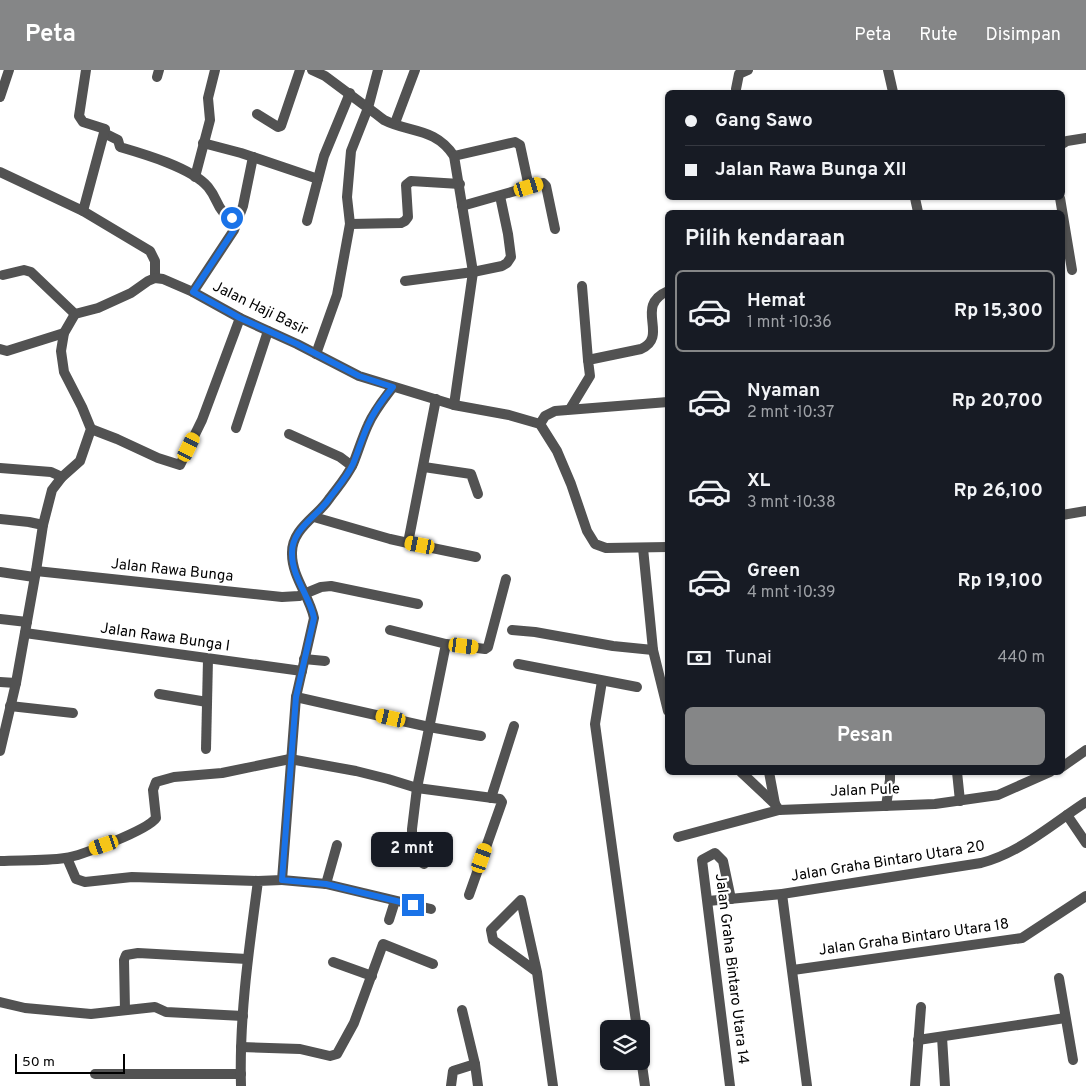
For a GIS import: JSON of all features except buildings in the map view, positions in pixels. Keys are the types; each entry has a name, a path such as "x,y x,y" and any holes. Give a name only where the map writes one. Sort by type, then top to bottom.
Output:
{"street":[{"path":"0,98 9,70"},
{"path":"83,211 105,129 83,122 78,116 86,70"},
{"path":"195,177 210,120 208,98 216,70"},
{"path":"257,114 278,127 281,126 300,70"},
{"path":"312,70 325,76 350,93 385,120 430,134 450,149 454,156 473,272 454,405"},
{"path":"316,354 337,295 350,224 347,197 351,151 368,108 378,70"},
{"path":"395,123 415,70"},
{"path":"736,88 739,74 748,70"},
{"path":"888,70 893,90"},
{"path":"307,221 324,156 350,93"},
{"path":"104,133 118,140 120,147 177,166 195,177 208,186 224,215 237,221"},
{"path":"1065,142 1086,138"},
{"path":"454,156 515,142 520,144 529,187"},
{"path":"203,143 253,157 318,179"},
{"path":"193,292 207,269 227,243 237,221 243,206 253,157"},
{"path":"0,172 83,211 150,251 155,261 155,278 131,294 98,308 75,314 64,333 61,350 64,372 91,429 80,461 62,477 52,490 43,524 16,682 0,751"},
{"path":"350,224 401,223 405,221 408,217 406,185 412,180 460,184"},
{"path":"462,206 543,183 545,184 555,229"},
{"path":"405,281 473,272 502,266 507,263 511,257 500,196"},
{"path":"1065,228 1072,270"},
{"path":"3,275 24,270 30,272 75,314"},
{"name":"Jalan Haji Basir","path":"155,278 163,279 193,292 240,318 359,376 454,405 509,414 540,424"},
{"path":"570,409 590,376 582,286"},
{"path":"588,360 648,346 654,337 651,312 654,302 665,293"},
{"path":"91,429 158,458 180,465 202,420 240,318"},
{"path":"236,428 268,331"},
{"path":"0,349 6,351 64,333"},
{"path":"282,880 296,697 314,618 312,606 293,565 291,553 294,540 305,523 314,517 328,502 352,466 368,425 379,405 393,387"},
{"path":"408,543 436,399"},
{"path":"665,402 555,411 546,416 540,424 558,451 587,531 595,544 606,548 665,547"},
{"path":"290,434 340,457 352,466"},
{"path":"424,466 471,474 478,494"},
{"path":"0,468 51,472 62,477"},
{"path":"1065,514 1086,511"},
{"path":"314,517 390,540 476,557"},
{"path":"0,519 43,524"},
{"path":"643,548 652,650 665,700"},
{"name":"Jalan Rawa Bunga","path":"0,572 282,597 305,594 322,587 331,586 418,604"},
{"path":"390,630 446,644 485,649 488,647 506,579"},
{"path":"0,619 27,622"},
{"path":"512,630 535,632 613,646 652,650"},
{"name":"Jalan Rawa Bunga I","path":"25,633 302,671"},
{"path":"424,864 417,860 412,851 412,828 417,788 446,644"},
{"path":"304,658 325,661"},
{"path":"206,749 208,659"},
{"path":"518,664 637,687"},
{"path":"602,681 595,724 636,1020"},
{"path":"0,682 16,682"},
{"path":"159,694 207,702"},
{"path":"296,697 429,727 481,736"},
{"path":"10,706 74,713"},
{"path":"491,798 514,726"},
{"path":"1065,765 1086,750"},
{"path":"0,861 67,858 123,838 144,828 154,822 156,818 153,790 156,782 161,780 204,773 222,773 290,759 356,771 417,788 500,799 502,802 469,895"},
{"path":"744,775 777,807"},
{"path":"770,775 777,807"},
{"path":"886,806 890,775"},
{"path":"957,775 960,801"},
{"name":"Jalan Pule","path":"678,837 777,807 886,806 960,801 998,795 1041,775"},
{"name":"Jalan Graha Bintaro Utara 20","path":"708,901 782,894 998,859 1014,851 1086,802"},
{"path":"1067,814 1086,844"},
{"path":"326,884 337,845"},
{"name":"Jalan Graha Bintaro Utara 14","path":"730,1086 702,860 715,853 723,861 731,899"},
{"path":"67,858 73,876 79,881 85,882 132,877 282,880 326,884 431,909"},
{"path":"241,1086 241,1047 247,959 258,881"},
{"path":"782,894 807,1086"},
{"name":"Jalan Graha Bintaro Utara 18","path":"793,970 1022,938 1086,896"},
{"path":"537,972 493,940 491,936 491,930 521,900 537,972 553,1086"},
{"path":"389,920 395,901"},
{"path":"241,1047 300,1049 330,1056 337,1054 354,1023 383,944 433,964"},
{"path":"125,1010 124,960 126,955 138,953 247,959"},
{"path":"333,962 372,976"},
{"path":"1059,978 1073,1060"},
{"path":"0,1002 25,1008 90,1014 155,1007 166,1012 243,1016"},
{"path":"914,1086 921,1007"},
{"path":"462,1010 475,1064 478,1086"},
{"path":"918,1040 1065,1018"},
{"path":"942,1037 945,1086"},
{"path":"451,1086 453,1071 475,1064"},
{"path":"643,1070 645,1086"},
{"path":"95,1074 241,1074"}],"route":[{"path":"232,218 237,221 234,230 193,292 240,318 297,344 359,376 393,387 379,405 368,425 352,466 328,502 314,517 305,523 294,540 291,553 293,565 312,606 314,618 296,697 282,880 326,884 413,905"}]}
